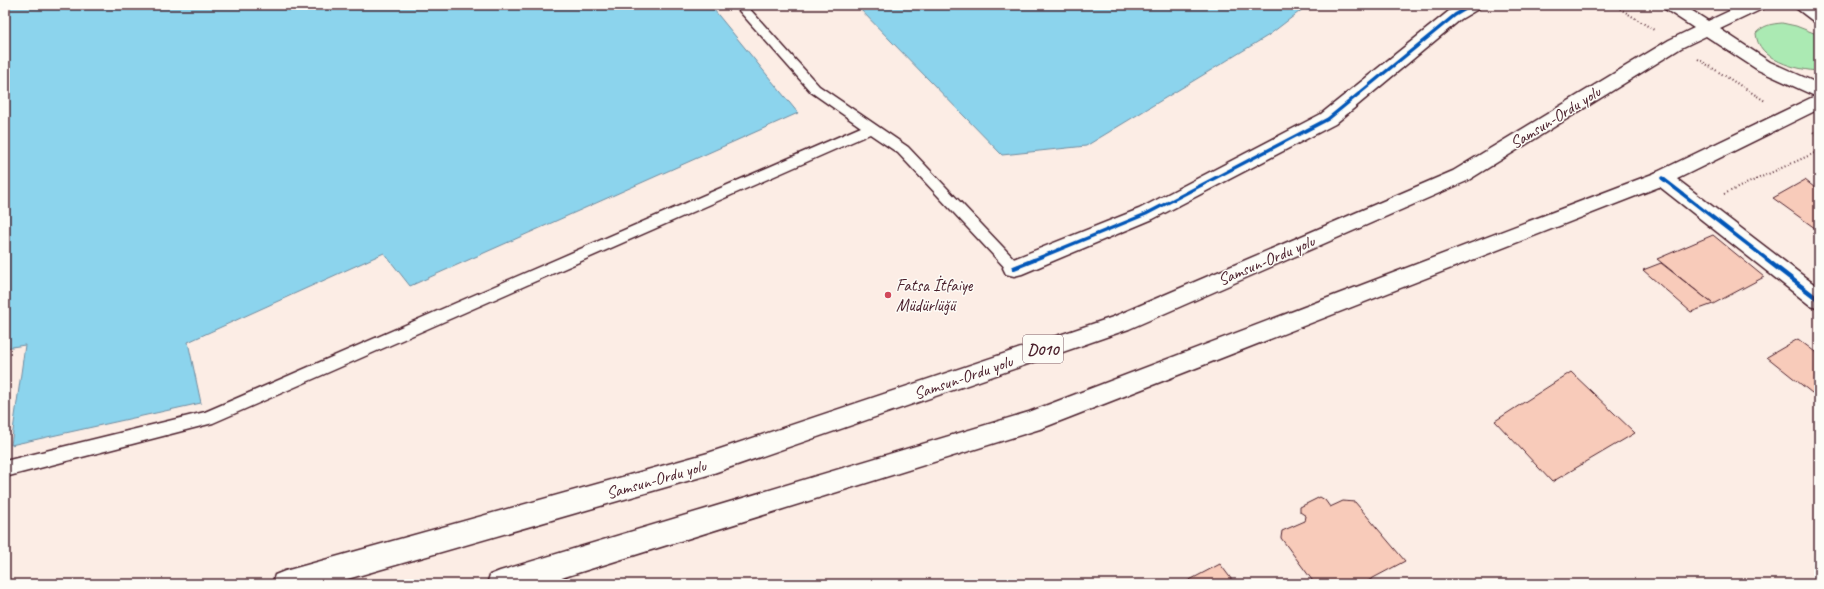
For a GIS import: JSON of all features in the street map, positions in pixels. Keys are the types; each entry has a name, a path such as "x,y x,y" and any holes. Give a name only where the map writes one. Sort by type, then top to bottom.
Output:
{"main road":[{"path":"1014,268 1146,214 1328,119 1455,15 1472,5"},
{"path":"1671,5 1764,66 1819,91"},
{"name":"Samsun-Ordu yolu","path":"284,584 708,464 1121,323 1460,176 1675,44 1756,5"},
{"path":"1801,5 1819,17"},
{"path":"500,584 1030,422 1662,178 1819,101"},
{"path":"1662,178 1819,300"}],"lane":[{"path":"740,5 815,88 903,150 1014,268"},
{"path":"5,469 206,418 872,128"}],"path":[{"path":"1614,5 1819,136"},
{"path":"1698,206 1819,152"}],"green space":[{"path":"1782,23 1796,26 1819,35 1819,71 1790,66 1771,57 1763,50 1758,42 1756,33 1768,25"}],"water":[{"path":"5,5 710,5 798,113 410,286 384,253 188,342 201,403 11,445 25,345 5,348"},
{"path":"856,5 1308,5 1269,35 1086,146 1002,155"}],"building":[{"path":"1805,180 1819,191 1819,231 1773,198"},
{"path":"1713,235 1764,277 1713,304 1657,259"},
{"path":"1661,263 1713,304 1691,312 1643,270"},
{"path":"1798,339 1819,355 1819,389 1812,393 1767,357"},
{"path":"1571,372 1635,433 1552,482 1495,421"},
{"path":"1320,497 1325,500 1330,507 1343,501 1355,502 1405,561 1362,584 1315,584 1281,538 1282,531 1305,521 1306,516 1300,512 1300,507"},
{"path":"1220,564 1235,584 1182,584"}],"cycle path":[{"path":"1014,268 1146,214 1328,119 1455,15 1472,5"},
{"path":"1662,178 1819,300"}],"place":[{"name":"Fatsa İtfaiye Müdürlüğü","path":"888,295"}]}
